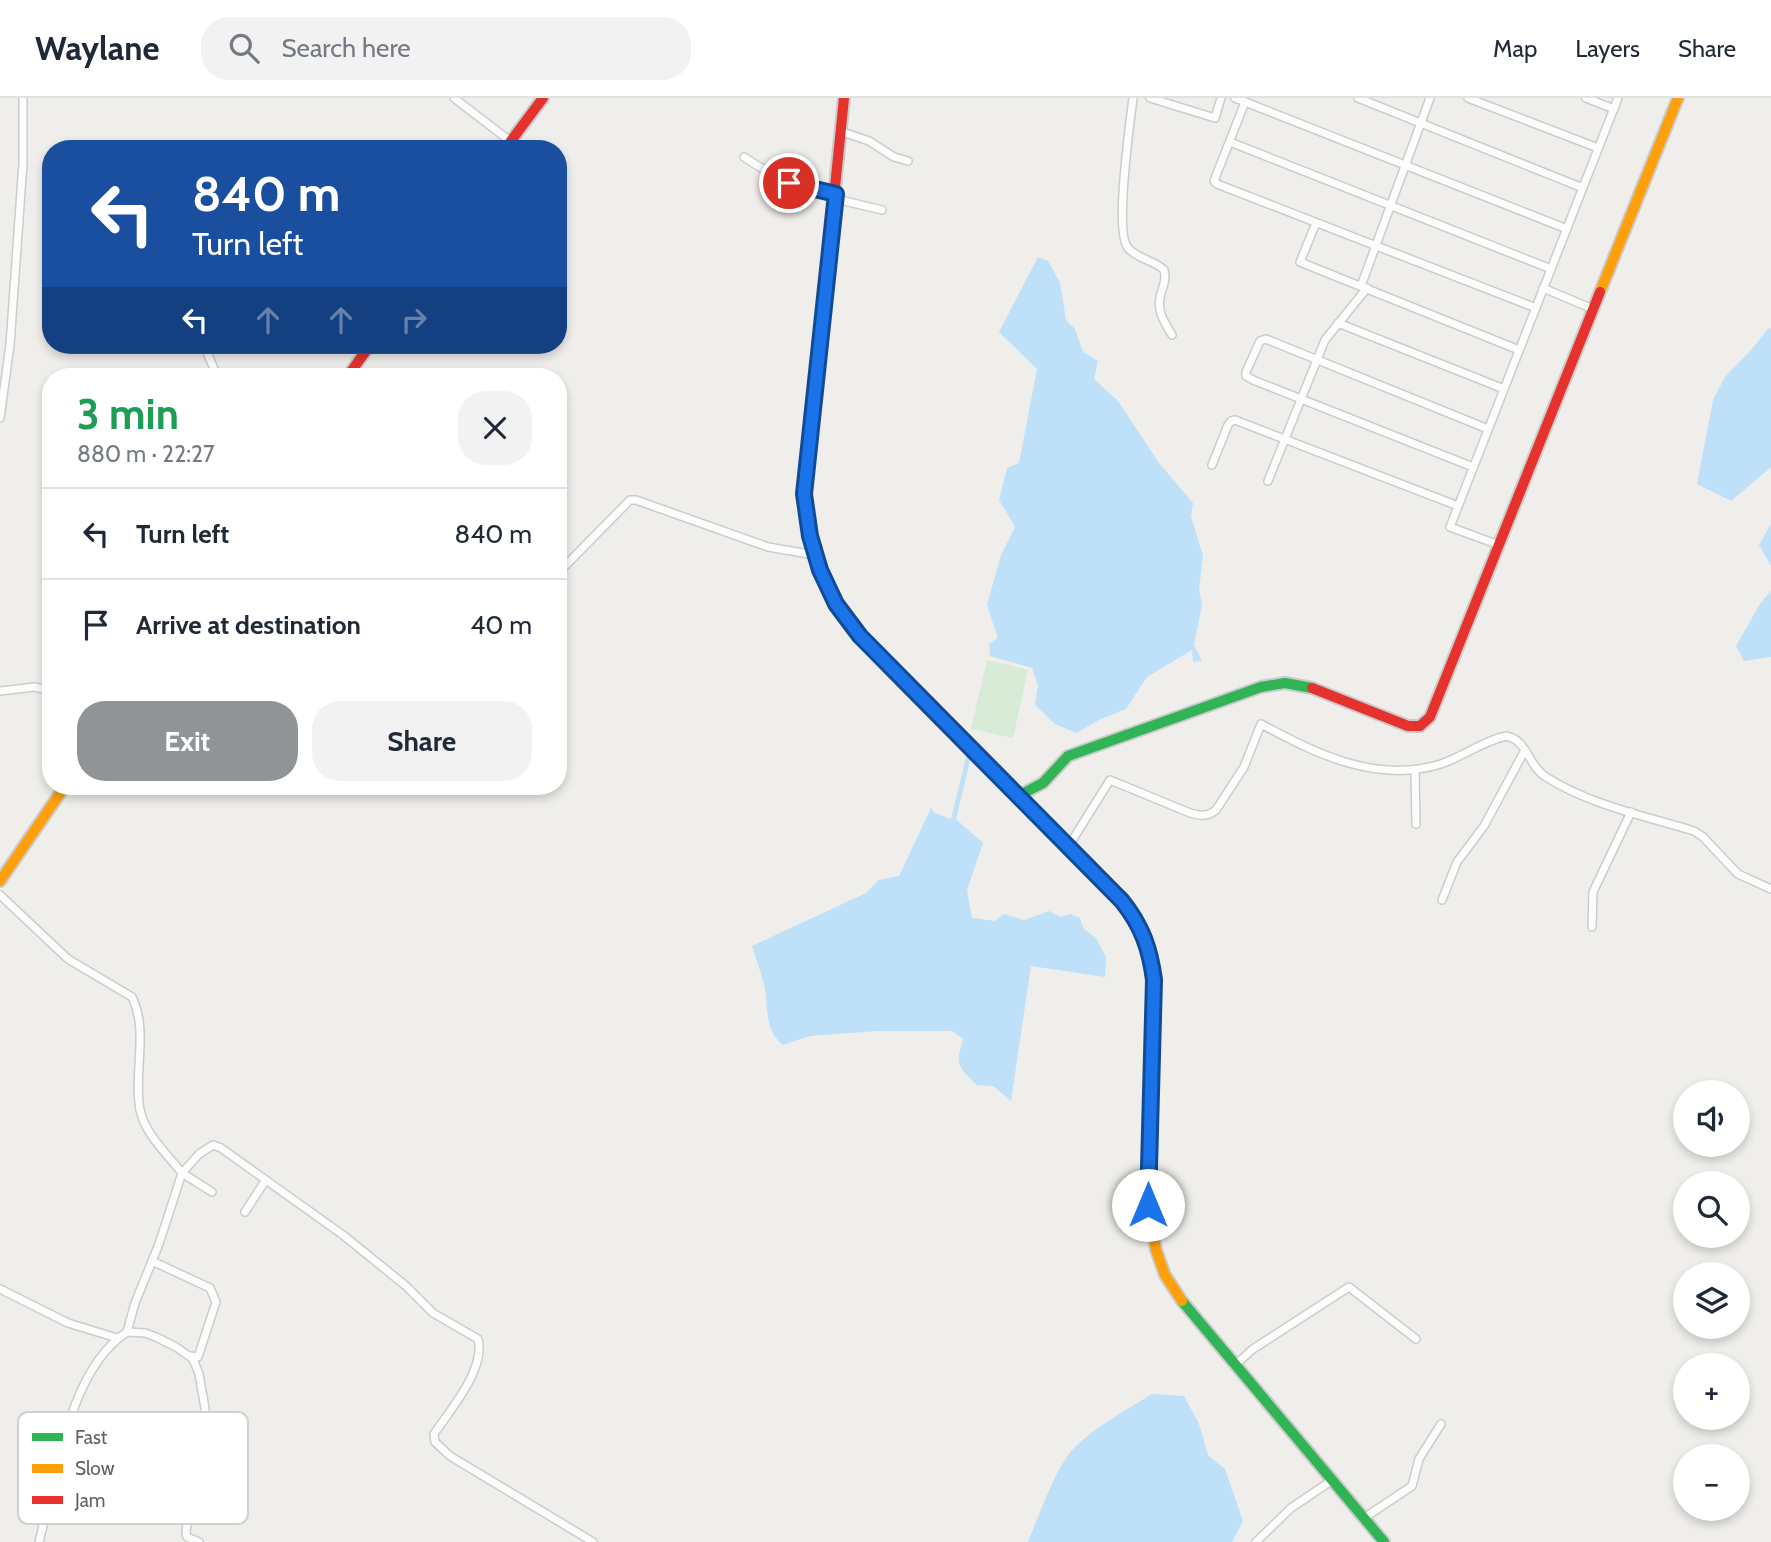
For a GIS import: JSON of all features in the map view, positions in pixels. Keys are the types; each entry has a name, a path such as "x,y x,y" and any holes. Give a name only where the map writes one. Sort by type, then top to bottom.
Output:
{"main road":[{"path":"511,140 543,98"},
{"path":"844,98 804,494 815,555 836,604 860,636 1131,911 1137,921 1149,948 1154,980 1147,1193 1156,1250 1173,1290 1384,1542"},
{"path":"1018,796 1043,783 1068,755 1261,687 1285,683 1306,687 1408,726 1420,726 1430,717 1678,98"},
{"path":"0,881 59,795"}],"street":[{"path":"0,418 10,345 23,163 23,98"},
{"path":"454,98 501,140"},
{"path":"1133,98 1122,211 1123,236 1133,253 1164,270 1166,279 1160,310 1172,335"},
{"path":"1150,98 1215,118 1221,98"},
{"path":"1235,98 1567,229"},
{"path":"1358,98 1583,188"},
{"path":"1268,481 1325,340 1364,287 1430,98"},
{"path":"1468,98 1598,148"},
{"path":"1586,98 1614,109"},
{"path":"1499,545 1451,527 1618,98"},
{"path":"1245,102 1214,181 1217,184 1535,309"},
{"path":"840,131 869,141 894,157 908,161"},
{"path":"1230,142 1551,269"},
{"path":"744,157 769,174 789,183 881,210"},
{"path":"1316,223 1300,262 1519,350"},
{"path":"1544,288 1593,309"},
{"path":"1338,323 1504,389"},
{"path":"1473,467 1253,380 1246,376 1246,372 1263,339 1488,429"},
{"path":"1212,465 1231,421 1458,506"},
{"path":"567,564 630,500 768,547 815,555"},
{"path":"0,691 35,687 42,689"},
{"path":"1068,847 1110,780 1190,813 1209,815 1216,810 1244,767 1261,724 1315,752 1348,763 1376,769 1416,771 1456,758 1489,741 1506,736 1516,739 1535,769 1546,778 1581,795 1631,813 1699,833 1738,874 1771,889"},
{"path":"1442,900 1457,862 1484,826 1525,750"},
{"path":"1416,771 1416,824"},
{"path":"1592,927 1593,892 1631,813"},
{"path":"0,895 68,959 132,998 138,1021 140,1109 147,1129 182,1173 212,1192"},
{"path":"127,1332 182,1173 199,1154 213,1145 221,1148 343,1235 406,1286 433,1313 478,1339 479,1352 473,1373 435,1434 435,1442 450,1456 593,1542"},
{"path":"244,1212 265,1181"},
{"path":"73,1412 93,1370 117,1338 127,1332 145,1333 190,1356 198,1357 216,1302 215,1295 210,1289 152,1261"},
{"path":"1234,1366 1253,1349 1349,1287 1416,1339"},
{"path":"0,1289 68,1323 117,1338"},
{"path":"190,1356 199,1374 203,1412"},
{"path":"1364,1518 1412,1486 1419,1459 1441,1424"},
{"path":"1256,1542 1291,1508 1331,1481"},
{"path":"39,1542 43,1524"},
{"path":"187,1524 187,1537 199,1542"}],"green space":[{"path":"987,660 1028,670 1013,738 971,729"}],"water":[{"path":"1038,257 1048,261 1060,283 1066,320 1075,329 1083,352 1098,361 1094,379 1118,401 1159,463 1193,503 1191,516 1203,556 1199,590 1202,605 1194,645 1202,661 1193,662 1192,650 1147,677 1126,709 1076,733 1055,724 1035,705 1038,685 1032,668 990,656 989,644 998,638 987,605 1001,555 1015,527 999,500 1007,468 1019,463 1037,369 999,332"},
{"path":"1771,328 1771,467 1731,501 1697,484 1713,400 1725,377"},
{"path":"1771,524 1771,566 1759,545"},
{"path":"1771,591 1771,657 1744,661 1736,646 1760,604"},
{"path":"967,753 971,757 956,819 983,843 967,890 972,918 995,921 1004,914 1024,920 1049,911 1060,917 1070,914 1080,918 1084,929 1096,938 1106,957 1105,977 1031,966 1011,1101 993,1086 977,1085 966,1074 959,1060 963,1039 952,1031 877,1031 810,1036 783,1045 770,1027 764,983 752,946 866,893 879,880 899,876 931,808 935,813 951,819"},
{"path":"1152,1394 1184,1396 1199,1424 1208,1455 1225,1469 1243,1521 1232,1542 1028,1542 1062,1465 1076,1446 1112,1418"}],"traffic: fast":[{"path":"846,616 871,648 1078,856"},
{"path":"1018,796 1043,783 1068,756 1261,687 1285,683 1312,688"},
{"path":"1182,1301 1384,1542"}],"traffic: slow":[{"path":"1600,292 1678,98"},
{"path":"0,881 59,795"},
{"path":"1078,856 1128,911 1144,940 1150,959 1154,980 1148,1205 1156,1250 1165,1275 1182,1301"}],"traffic: jam":[{"path":"512,140 543,98"},
{"path":"844,98 804,494 823,573 846,616"},
{"path":"1312,688 1408,726 1420,726 1430,717 1600,292"},
{"path":"354,368 364,354"}],"route":[{"path":"789,183 836,194 804,494 815,555 836,604 860,636 1122,901 1144,934 1154,980 1148,1205"}]}
